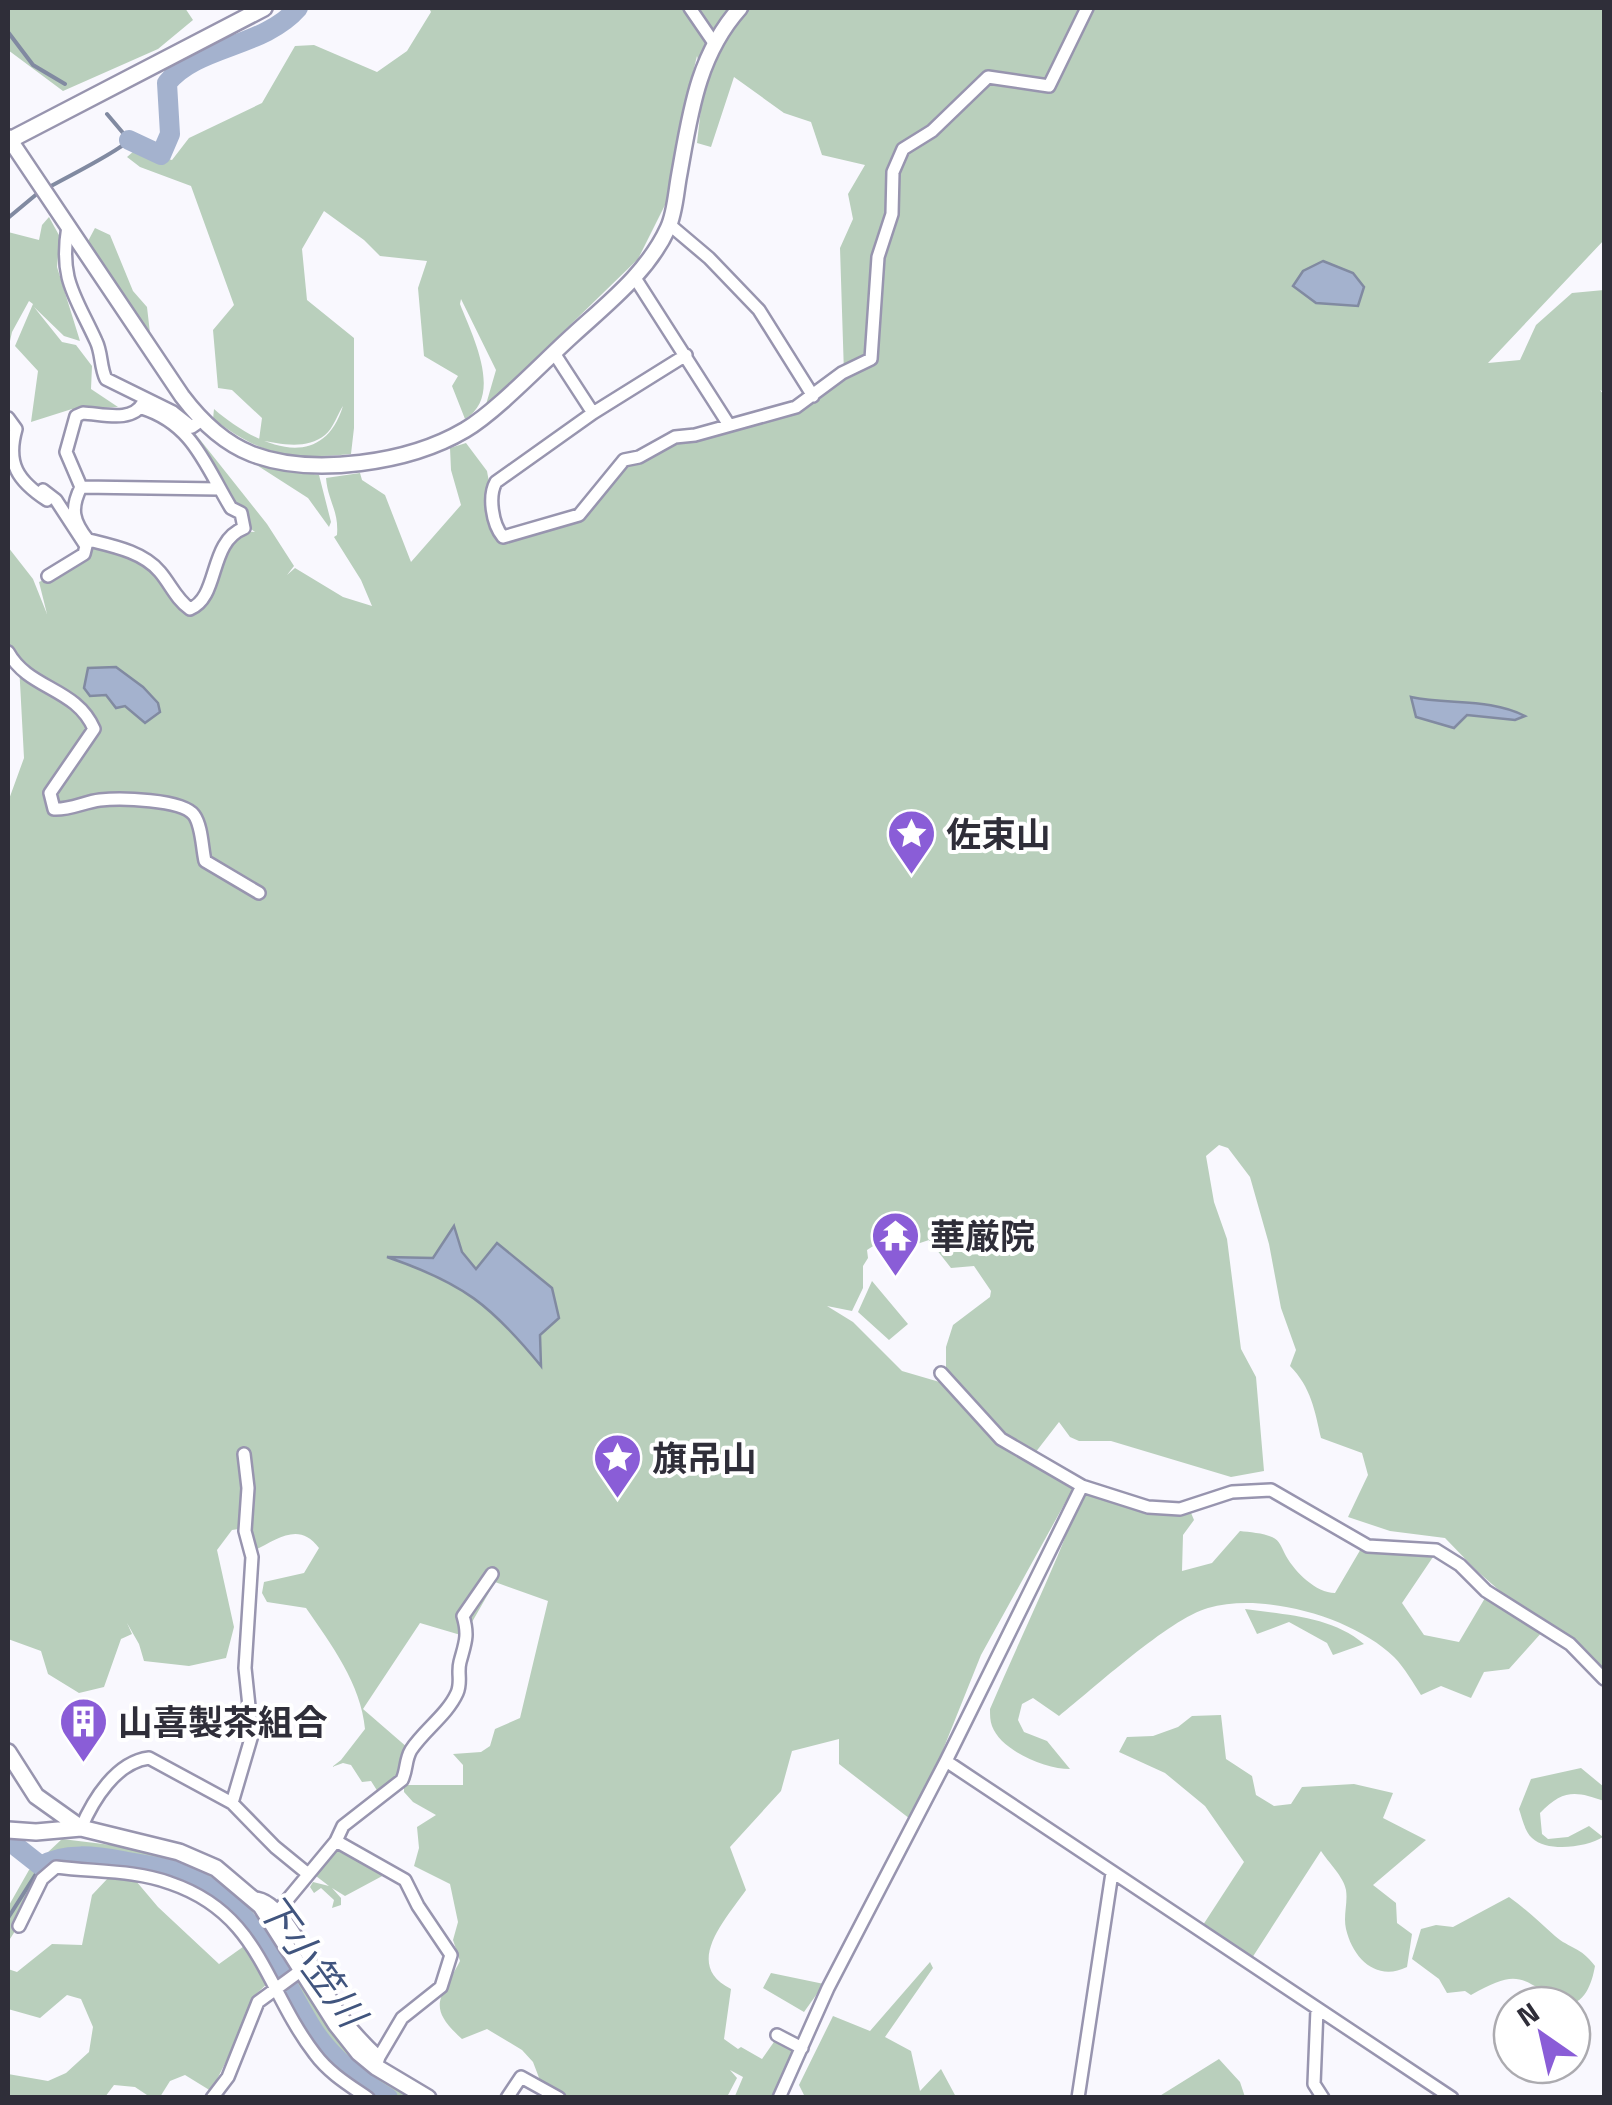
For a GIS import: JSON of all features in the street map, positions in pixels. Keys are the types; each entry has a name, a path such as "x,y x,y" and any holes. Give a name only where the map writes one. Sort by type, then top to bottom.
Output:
{"main road":[{"path":"8,139 264,8"},
{"path":"8,1752 36,1796 80,1828"},
{"path":"8,1830 80,1828 179,1852 216,1868 253,1898 276,1926 336,2024 359,2053 428,2098"}],"street":[{"path":"690,8 714,42"},
{"path":"8,139 202,420 248,452 280,463 330,464 390,458 430,449 469,428 636,278 670,226 696,85 714,42 740,8"},
{"path":"686,355 593,413 496,482 491,491 497,530 502,537 578,516 624,460 639,457 674,436 696,435 796,407 842,372 870,359 878,257 892,214 893,172 903,149 932,131 988,77 1049,86 1086,8"},
{"path":"44,490 85,539 143,557 190,609 206,594 211,573 229,539 244,528 241,514 231,508 182,428 112,384 103,373 97,341 81,316 66,278 68,226"},
{"path":"670,226 759,310 814,396"},
{"path":"636,278 729,425"},
{"path":"554,352 593,413"},
{"path":"143,403 174,412 192,426 202,420"},
{"path":"48,576 84,554 86,546 72,508 80,487 66,452 76,416 127,416 143,403"},
{"path":"8,418 16,429 12,448 21,480 62,510"},
{"path":"80,487 219,489"},
{"path":"8,652 16,668 48,684 88,716 94,729 50,793 54,809 116,800 187,808 197,818 205,861 259,893"},
{"path":"941,1372 1000,1439 1082,1486 1148,1507 1180,1509 1232,1492 1271,1490 1368,1546 1436,1550 1460,1564 1486,1591 1570,1644 1604,1679"},
{"path":"232,1803 252,1736 246,1704 252,1557 245,1532 248,1488 244,1454"},
{"path":"779,2098 828,1988 1082,1486"},
{"path":"278,1911 336,1841 343,1826 402,1780 415,1745 454,1699 460,1688 459,1664 468,1642 462,1616 492,1574"},
{"path":"80,1828 110,1780 142,1758 166,1764 232,1803 275,1848 308,1874"},
{"path":"946,1761 1452,2098"},
{"path":"253,1898 263,1897 296,1934 335,2007 378,2062 402,2018 441,1988 451,1955 405,1880 336,1841"},
{"path":"19,1926 42,1879 56,1867 155,1878 195,1894 229,1918 256,1949 317,2058 368,2098"},
{"path":"1078,2098 1112,1872"},
{"path":"215,2096 242,2047 258,2002 302,1970"},
{"path":"1317,2009 1314,2084 1323,2098"},
{"path":"777,2035 802,2048"},
{"path":"507,2098 521,2076 560,2098"}],"green space":[{"path":"8,8 185,8 193,20 158,49 63,91 8,50"},
{"path":"429,8 1604,8 1604,240 1488,363 1520,360 1536,325 1572,293 1604,290 1604,392 1600,390 1604,395 1604,1682 1445,1538 1390,1531 1348,1517 1368,1475 1362,1453 1321,1438 1307,1391 1290,1366 1296,1350 1281,1308 1269,1244 1250,1177 1228,1148 1219,1145 1206,1156 1214,1202 1227,1239 1241,1349 1256,1377 1264,1471 1231,1477 1111,1441 1079,1441 1070,1437 1059,1422 1035,1453 1002,1434 946,1369 946,1347 953,1325 990,1297 991,1291 974,1266 951,1268 929,1240 902,1249 898,1242 888,1245 881,1241 867,1250 863,1288 852,1311 827,1306 853,1322 902,1371 943,1383 1001,1439 1076,1483 981,1655 914,1822 839,1764 839,1739 792,1751 781,1791 730,1847 746,1890 713,1941 710,1967 717,1979 731,1989 724,2039 762,2059 776,2039 795,2049 772,2097 735,2096 743,2077 730,2070 737,2078 727,2097 559,2097 541,2083 533,2062 522,2050 487,2029 462,2039 440,2010 442,1994 460,1961 453,1940 458,1922 450,1884 414,1866 419,1848 417,1827 436,1815 413,1802 404,1792 404,1785 463,1785 463,1765 453,1754 481,1752 490,1746 495,1729 520,1718 548,1601 495,1582 464,1636 420,1623 363,1709 408,1748 397,1780 378,1792 371,1781 362,1782 351,1765 332,1767 365,1729 358,1696 343,1665 306,1608 267,1602 262,1593 264,1582 304,1573 319,1548 304,1535 288,1535 253,1551 245,1528 232,1530 217,1550 234,1627 226,1658 189,1666 144,1661 139,1644 127,1623 132,1634 121,1639 104,1687 79,1693 48,1674 41,1651 8,1639 8,802 24,758 19,664 8,650 8,547 33,579 47,614 39,582 77,565 93,549 111,550 153,568 173,598 199,605 236,531 255,532 247,526 191,437 186,422 267,524 294,566 287,575 295,568 343,597 372,606 334,537 336,519 326,478 360,473 362,480 385,495 411,562 461,505 451,470 450,448 466,443 487,471 499,538 579,515 624,463 675,439 800,408 844,374 840,248 853,219 848,194 865,165 822,155 811,122 784,113 734,77 711,147 697,143 704,82 697,56 676,142 669,197 638,259 485,408 496,370 461,299 484,381 476,409 465,419 452,386 458,376 424,356 418,288 427,261 380,256 324,211 302,249 307,300 354,338 351,454 293,455 262,448 213,419 214,409 259,438 262,418 232,390 218,388 213,330 234,305 191,186 140,167 127,157 134,151 172,160 189,138 262,103 295,46 314,45 377,72 407,51 431,12","holes":["343,406 333,428 319,441 303,447 265,441 293,445 318,440 330,429"]},
{"path":"49,217 60,237 57,267 80,341 64,336 34,307 62,342 76,345 92,366 91,389 118,407 72,409 31,422 38,371 15,346 33,304 29,301 12,332 8,350 8,232 39,240 42,225"},
{"path":"95,228 110,235 133,291 147,307 150,333 87,243"},
{"path":"255,464 319,475 329,527 308,498"},
{"path":"872,1281 908,1324 889,1340 858,1312"},
{"path":"1084,1489 1189,1508 1194,1520 1183,1535 1182,1571 1212,1563 1240,1531 1275,1538 1307,1580 1335,1593 1362,1547 1435,1554 1402,1603 1424,1635 1459,1642 1485,1598 1543,1631 1509,1669 1484,1672 1471,1698 1441,1686 1421,1695 1394,1657 1356,1630 1332,1620 1307,1611 1255,1603 1208,1608 1153,1640 1059,1716 1033,1698 1022,1704 1018,1720 1024,1732 1047,1741 1070,1769 1049,1766 1025,1757 1005,1743 992,1726 990,1709"},
{"path":"1245,1609 1323,1622 1364,1644 1333,1655 1327,1643 1289,1622 1257,1634"},
{"path":"1221,1715 1226,1759 1252,1776 1256,1795 1274,1806 1291,1804 1302,1787 1354,1784 1393,1793 1383,1818 1426,1840 1373,1885 1396,1903 1397,1923 1412,1934 1407,1967 1386,1972 1376,1969 1354,1950 1346,1929 1345,1885 1321,1851 1252,1958 1203,1925 1244,1862 1205,1806 1165,1773 1119,1752 1127,1737 1153,1736 1178,1727 1192,1716"},
{"path":"1581,1768 1604,1787 1604,1801 1578,1794 1563,1796 1540,1813 1542,1834 1548,1839 1568,1837 1589,1826 1603,1837 1568,1847 1539,1843 1527,1832 1519,1809 1531,1779"},
{"path":"62,1839 136,1848 196,1863 225,1881 249,1906 335,2038 363,2069 417,2097 373,2097 338,2072 321,2055 264,1955 235,1919 180,1883 59,1863 8,1942 8,1907 29,1870"},
{"path":"338,1850 386,1874 345,1896 332,1888 341,1898 341,1905 332,1908 334,1900 321,1888 314,1893 310,1887 313,1882 329,1886 316,1876"},
{"path":"109,1877 136,1881 219,1964 247,1944 269,1982 253,1997 240,2034 211,2091 185,2075 170,2081 160,2097 150,2097 135,2087 114,2085 105,2097 8,2097 8,2074 48,2081 66,2073 89,2052 93,2027 81,1999 67,1995 40,2018 8,2009 8,1969 17,1972 52,1944 82,1945 92,1895"},
{"path":"1509,1897 1560,1940 1585,1955 1595,1966 1589,1985 1533,1985 1510,1979 1471,1995 1465,1991 1447,1993 1439,1979 1412,1959 1421,1929 1436,1925 1453,1927"},
{"path":"930,1962 933,1968 885,2037 911,2051 920,2091 941,2069 956,2097 805,2097 799,2085 833,2016 870,2031"},
{"path":"771,1973 824,1984 804,2012 763,1988"},
{"path":"1219,2059 1240,2082 1245,2097 1158,2097"}],"water":[{"path":"1323,261 1353,273 1364,287 1358,306 1316,303 1293,286 1303,271"},
{"path":"116,667 158,703 160,712 145,723 125,706 116,708 106,695 90,696 84,688 88,668"},
{"path":"1411,697 1484,704 1525,716 1515,720 1467,715 1454,728 1416,717"},
{"path":"454,1226 462,1252 476,1269 497,1243 552,1288 559,1318 540,1335 541,1366 507,1327 474,1298 436,1276 387,1257 433,1258"}],"waterway":[{"path":"129,140 161,155 170,134 167,83 196,61 267,31 298,8"},
{"path":"8,32 33,65 65,84"},
{"path":"47,188 129,140 107,114"},
{"path":"8,218 38,193"},
{"name":"下小笠川","path":"8,1840 41,1866 70,1857 102,1858 169,1870 208,1887 228,1902 260,1938 325,2046 355,2075 388,2098"},
{"path":"8,1918 41,1866"}],"place":[{"name":"佐束山","path":"911,876"},
{"name":"華厳院","path":"895,1278"},
{"name":"旗吊山","path":"617,1500"},
{"name":"山喜製茶組合","path":"83,1764"}]}
